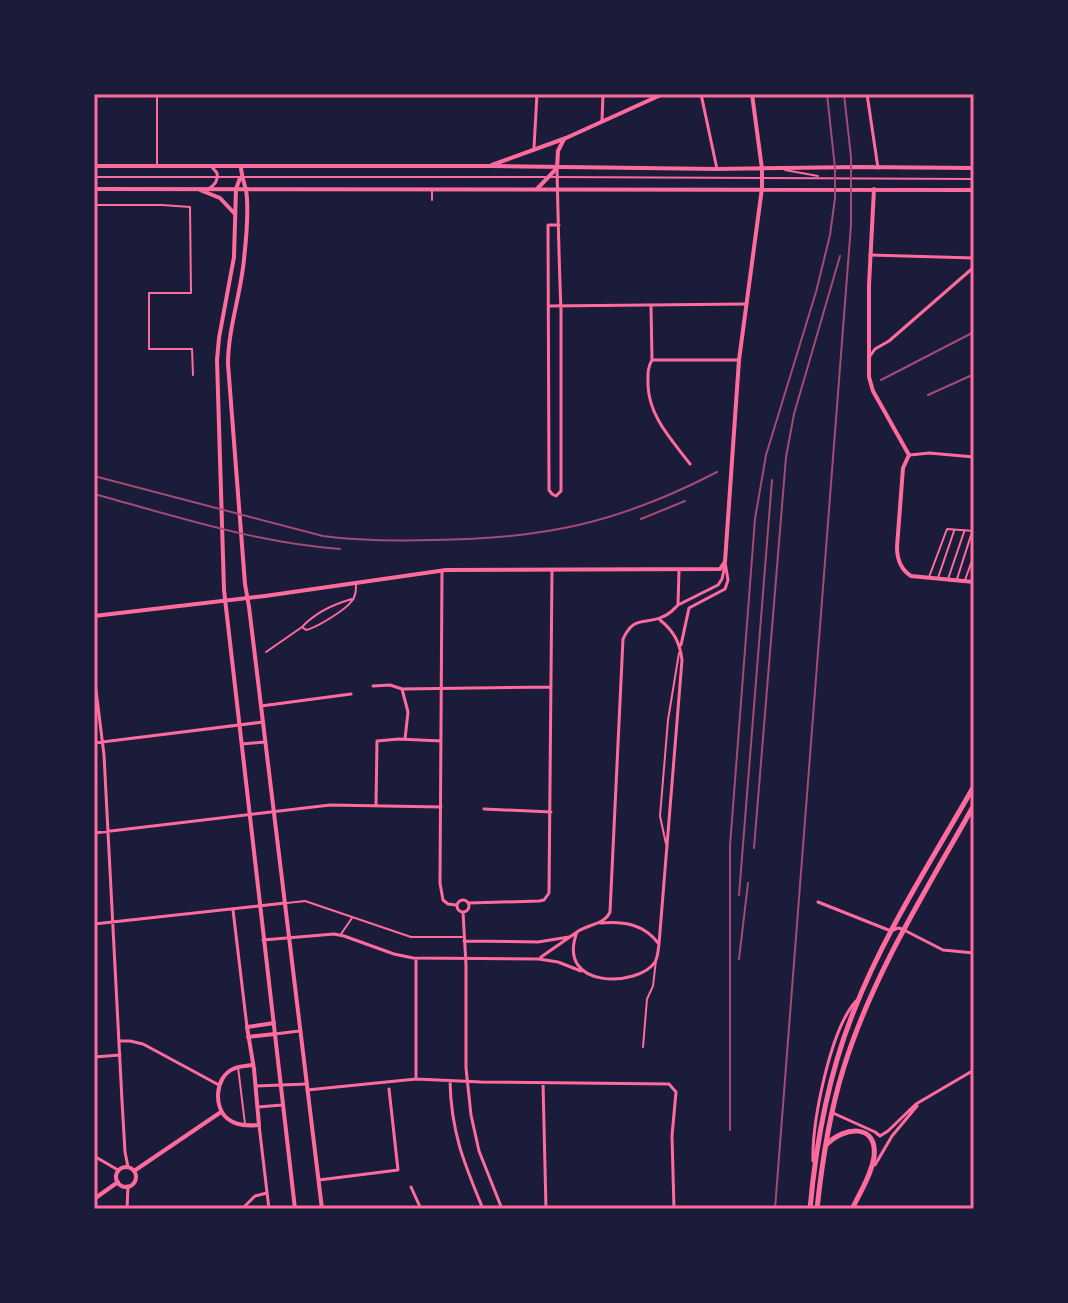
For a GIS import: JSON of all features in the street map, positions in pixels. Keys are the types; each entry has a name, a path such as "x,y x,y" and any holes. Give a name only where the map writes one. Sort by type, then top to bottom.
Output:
{"main road":[{"path":"490,166 566,138 663,94"},
{"path":"94,616 442,571 717,570 722,567 725,562 739,360 762,188 752,94"},
{"path":"536,190 557,168 558,153 566,138"},
{"path":"94,166 974,168"},
{"path":"241,166 245,189 245,255 228,359 245,586 322,1209"},
{"path":"241,177 236,189 234,264 217,360 224,586 295,1209"},
{"path":"94,189 974,190"},
{"path":"196,189 220,198 236,216"},
{"path":"874,189 869,377 909,455 903,468 897,555 900,564 911,576 974,582"},
{"path":"810,1209 824,1110 838,1057 859,998 891,931 974,786"},
{"path":"817,1209 832,1112 848,1053 870,997 904,929 974,805"},
{"path":"252,1065 226,1073 219,1085 221,1112 232,1122 245,1126 259,1125 256,1086 247,1027 274,1023"},
{"path":"248,1037 275,1034"},
{"path":"134,1171 221,1112"},
{"path":"826,1146 838,1135 850,1130 859,1131 873,1145 874,1155 852,1209"},
{"path":"128,1167 134,1171 135,1179 128,1186 123,1186 116,1176 118,1170 128,1167"},
{"path":"94,1199 118,1182"}],"street":[{"path":"157,94 157,166"},
{"path":"534,148 537,94"},
{"path":"602,121 603,94"},
{"path":"701,94 717,169"},
{"path":"867,94 878,168"},
{"path":"208,166 216,170 218,177 208,189"},
{"path":"541,167 549,177"},
{"path":"557,168 559,225 561,491 556,496 549,490 548,225 559,225"},
{"path":"778,169 823,177"},
{"path":"94,177 974,179"},
{"path":"432,188 432,200"},
{"path":"94,205 190,207 191,293 149,293 149,349 192,349 193,375"},
{"path":"870,255 974,258"},
{"path":"869,359 875,349 887,343 974,267"},
{"path":"549,306 745,304"},
{"path":"651,305 652,360 648,366 648,379 652,409 690,464"},
{"path":"652,360 739,360"},
{"path":"909,455 929,453 974,457"},
{"path":"929,578 947,529 973,531 956,581"},
{"path":"938,579 955,530"},
{"path":"947,580 964,530"},
{"path":"965,581 974,555"},
{"path":"600,923 610,910 623,639 638,622 658,619 718,585 725,562"},
{"path":"667,849 660,816 675,670 689,608 725,589 728,580 725,562"},
{"path":"456,905 462,899 469,903 539,901 548,896 550,890 552,570"},
{"path":"678,605 679,570"},
{"path":"442,571 441,896 445,902 456,905 463,912"},
{"path":"302,627 306,630 315,628 349,604 356,592 356,583"},
{"path":"266,652 333,605 353,599"},
{"path":"643,1047 647,999 653,986 659,944 682,663 673,632 658,619"},
{"path":"94,674 102,742 128,1167"},
{"path":"373,686 390,685 402,689 551,687"},
{"path":"402,689 408,712 405,739"},
{"path":"261,706 351,694"},
{"path":"94,743 263,722"},
{"path":"376,805 377,741 441,741"},
{"path":"242,744 265,742"},
{"path":"94,833 330,805 441,807"},
{"path":"484,809 551,812"},
{"path":"94,924 305,901 411,937 538,942 569,937"},
{"path":"818,902 891,931 904,929 943,950 974,953"},
{"path":"463,912 468,909 469,903"},
{"path":"233,910 247,1027"},
{"path":"463,912 467,1082 474,1137 502,1209"},
{"path":"341,935 352,918"},
{"path":"539,959 587,926 600,923 637,926 650,933 659,944"},
{"path":"577,932 573,955 583,972"},
{"path":"263,940 341,935 416,959 539,959 558,962 600,977 626,977 645,972 657,959"},
{"path":"416,959 416,1079"},
{"path":"813,1175 815,1122 824,1082 846,1014 859,998"},
{"path":"275,1034 301,1031"},
{"path":"119,1041 143,1044 219,1085"},
{"path":"833,1051 838,1057 848,1053"},
{"path":"94,1057 120,1055"},
{"path":"238,1067 245,1126"},
{"path":"880,1136 919,1103 974,1070"},
{"path":"256,1086 307,1087 416,1079 663,1083 672,1086 676,1092 672,1146 674,1209"},
{"path":"450,1081 456,1139 483,1209"},
{"path":"543,1083 546,1209"},
{"path":"319,1180 398,1170 389,1089"},
{"path":"864,1184 884,1148 919,1103"},
{"path":"258,1107 283,1105"},
{"path":"824,1110 875,1132 884,1148"},
{"path":"259,1125 269,1209"},
{"path":"94,1156 118,1170"},
{"path":"127,1209 128,1186"},
{"path":"411,1187 421,1209"},
{"path":"242,1209 255,1196 267,1193"}],"railway":[{"path":"730,1130 730,846 755,519 766,455 816,292 830,235 835,168 827,94"},
{"path":"775,1209 851,225 851,157 844,94"},
{"path":"754,848 786,457 794,414 840,256"},
{"path":"881,380 974,332"},
{"path":"928,395 970,376"},
{"path":"94,476 323,536 405,540 510,536 580,525 647,504 717,472"},
{"path":"739,895 772,480"},
{"path":"94,494 247,535 340,549"},
{"path":"641,519 685,501"},
{"path":"739,959 748,883"}]}
